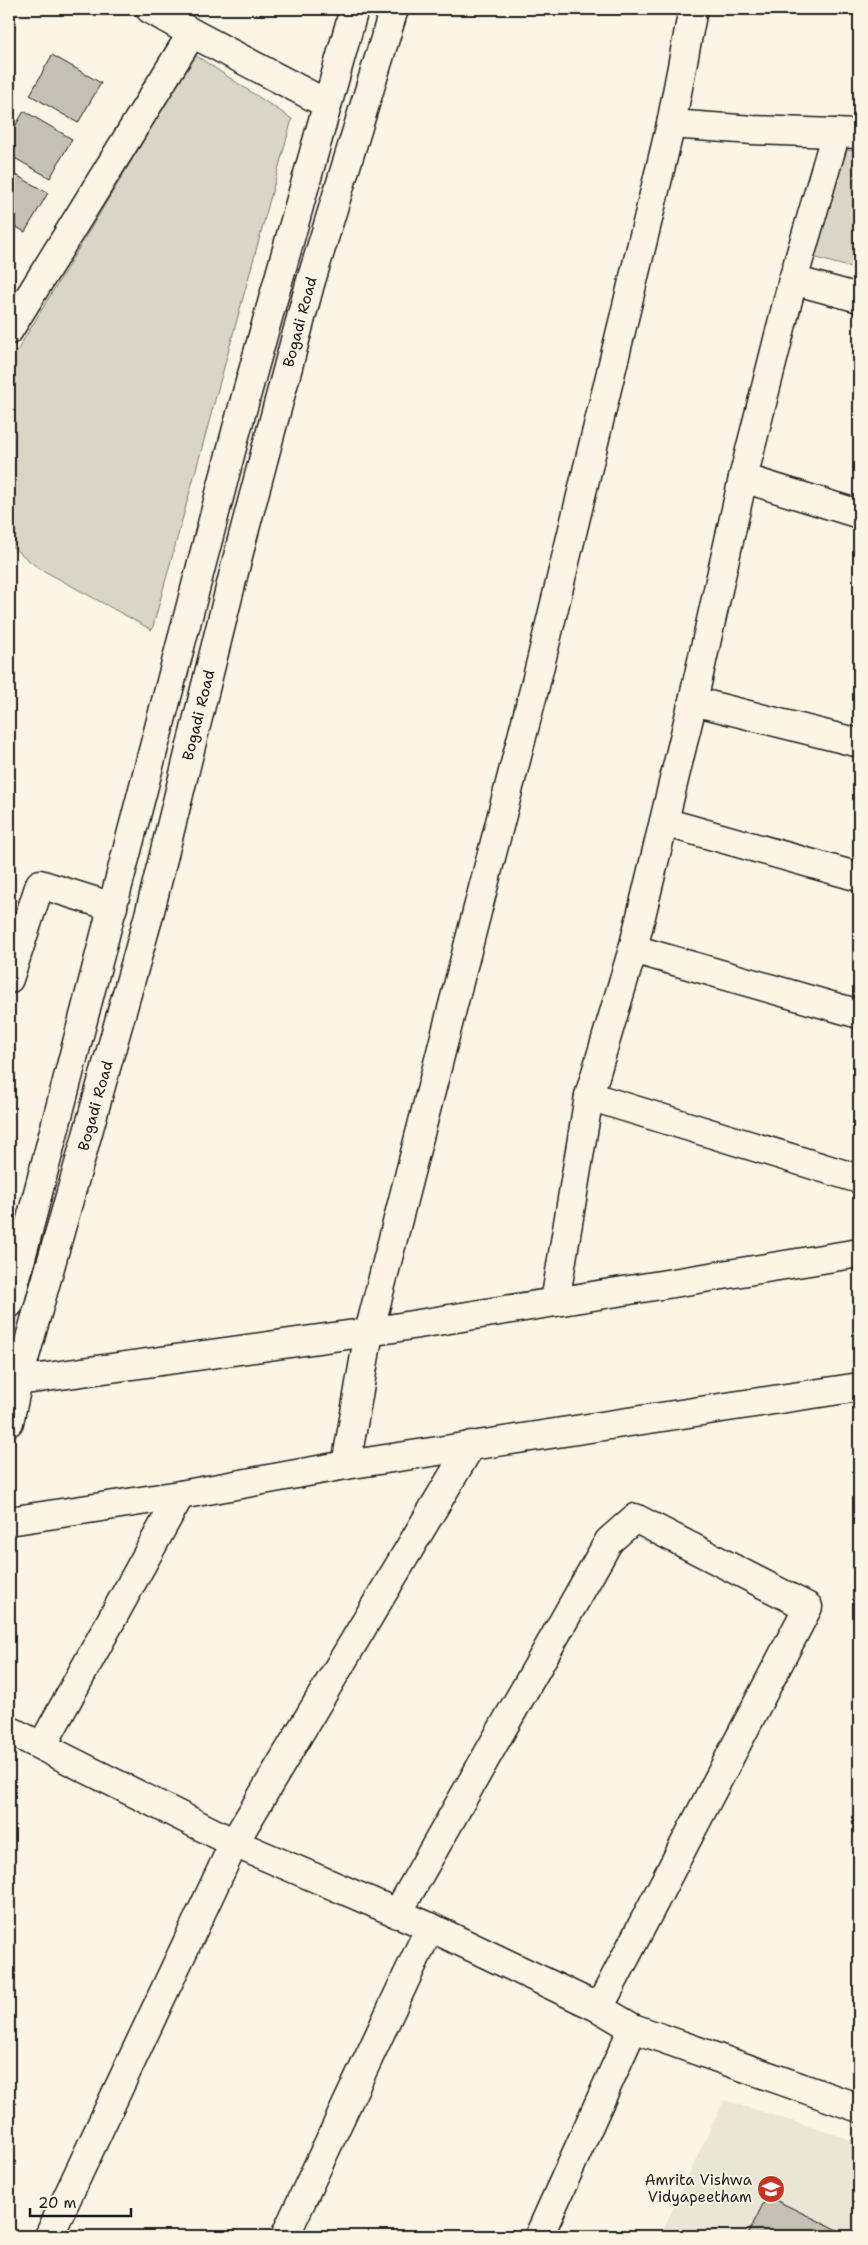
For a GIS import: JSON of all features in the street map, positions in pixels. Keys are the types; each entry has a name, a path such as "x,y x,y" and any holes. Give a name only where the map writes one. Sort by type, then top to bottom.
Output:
{"street":[{"path":"150,9 326,104"},
{"path":"9,1304 236,432 354,9"},
{"name":"Bogadi Road","path":"9,1422 13,1381 149,914 242,540 310,284 394,9"},
{"path":"346,1465 368,1332 535,686 671,124 693,9"},
{"path":"9,330 192,33"},
{"path":"555,1302 589,1096 633,949 693,701 743,478 793,280 848,133 753,130 671,124"},
{"path":"793,280 859,298"},
{"path":"743,478 859,514"},
{"path":"693,701 859,743"},
{"path":"664,822 859,878"},
{"path":"9,979 40,884 113,907"},
{"path":"633,949 859,1014"},
{"path":"589,1096 859,1179"},
{"path":"13,1381 368,1332 859,1253"},
{"path":"9,1521 180,1495 471,1445 859,1387"},
{"path":"49,2236 234,1843 471,1445"},
{"path":"42,1746 180,1495"},
{"path":"397,1914 609,1541 635,1518 808,1607 599,2008"},
{"path":"9,1730 234,1843 430,1927 599,2008 633,2028 859,2108"},
{"path":"284,2236 430,1927"},
{"path":"539,2236 633,2028"}],"shaded area":[{"path":"195,55 292,119 152,630 37,567 9,544 9,364"},
{"path":"847,150 859,151 859,270 813,257"},
{"name":"Amrita Vishwa Vidyapeetham","path":"724,2100 859,2142 859,2236 660,2236"}],"building":[{"path":"52,55 101,83 78,123 30,95"},
{"path":"24,111 72,139 50,178 9,155 9,137"},
{"path":"9,171 48,193 25,232 9,223"},
{"path":"9,240 15,244 9,256"},
{"path":"767,2196 850,2236 747,2236"}],"place":[{"name":"Amrita Vishwa Vidyapeetham","path":"771,2189"}]}
